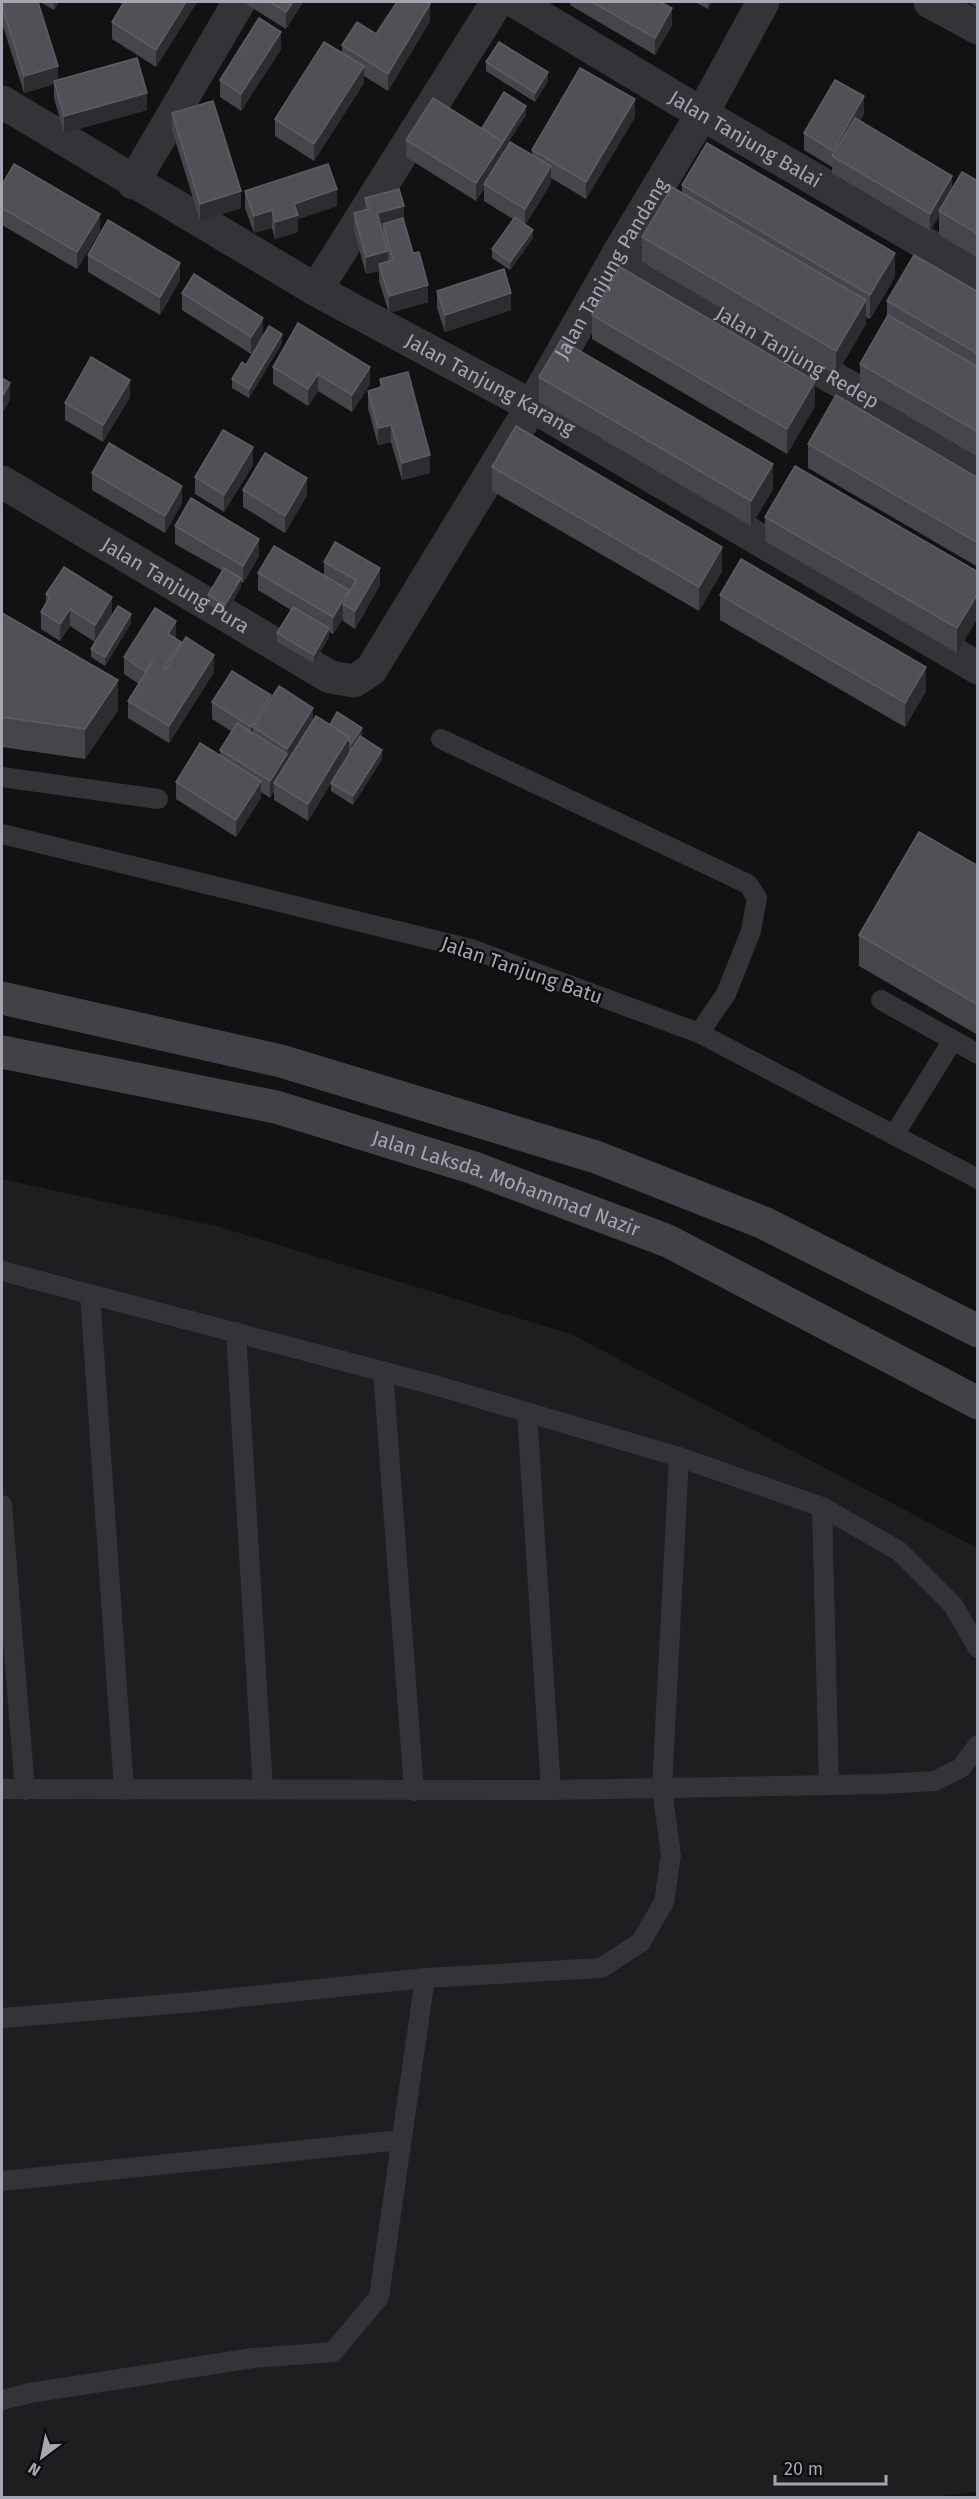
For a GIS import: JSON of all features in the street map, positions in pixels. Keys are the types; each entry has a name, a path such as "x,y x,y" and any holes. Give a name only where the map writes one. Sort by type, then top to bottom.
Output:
{"main road":[{"path":"2,998 281,1061 596,1157 764,1223 978,1331"},
{"name":"Jalan Laksda. Mohammad Nazir","path":"2,1052 276,1107 474,1168 668,1241 978,1403"}],"street":[{"path":"133,183 239,2"},
{"path":"316,290 496,2"},
{"name":"Jalan Tanjung Balai","path":"516,2 702,114 978,274"},
{"name":"Jalan Tanjung Pandang","path":"354,681 371,670 532,406 618,254 702,114 764,2"},
{"path":"930,2 978,28"},
{"name":"Jalan Tanjung Karang","path":"2,102 133,183 316,290 532,406 978,668"},
{"name":"Jalan Tanjung Redep","path":"618,254 978,461"},
{"name":"Jalan Tanjung Pura","path":"2,482 330,677 354,681"}],"lane":[{"path":"441,739 748,884 757,898 751,932 726,994 699,1034"},
{"path":"2,777 158,799"},
{"name":"Jalan Tanjung Batu","path":"2,834 471,949 699,1034 978,1179"},
{"path":"881,1000 978,1054"},
{"path":"894,1135 953,1040"},
{"path":"2,1271 383,1371 527,1412 679,1457 822,1507 899,1551 953,1605 978,1648"},
{"path":"90,1294 124,1790"},
{"path":"236,1332 263,1790"},
{"path":"383,1371 414,1791"},
{"path":"527,1412 552,1790"},
{"path":"2,2018 194,2002 425,1978 601,1968 641,1942 664,1902 671,1855 662,1790 679,1457"},
{"path":"2,1505 25,1790"},
{"path":"822,1507 829,1785"},
{"path":"2,1789 662,1790 935,1781 961,1768 978,1745"},
{"path":"2,2400 30,2393 253,2358 333,2352 379,2297 425,1978"},
{"path":"2,2181 401,2140"}],"shaded area":[{"path":"2,1179 216,1226 571,1334 977,1548 977,2492 924,2498 2,2498"}],"building":[{"path":"2,2 38,2 58,66 24,76"},
{"path":"124,2 186,2 156,50 112,22"},
{"path":"270,2 293,2 286,12"},
{"path":"397,2 430,4 388,74 342,45 357,22 376,34"},
{"path":"592,2 660,2 672,8 655,38"},
{"path":"259,18 281,32 241,94 220,80"},
{"path":"324,42 364,66 314,144 275,119"},
{"path":"499,42 548,72 535,93 486,62"},
{"path":"137,58 147,93 64,116 54,81"},
{"path":"580,68 635,99 586,182 532,150"},
{"path":"835,80 864,96 833,151 804,133"},
{"path":"504,92 526,106 503,142 482,128"},
{"path":"433,98 503,142 476,183 406,140"},
{"path":"213,101 241,191 200,204 172,113"},
{"path":"855,118 952,176 930,214 832,156"},
{"path":"510,142 551,166 525,209 484,184"},
{"path":"707,143 895,253 870,295 682,185"},
{"path":"14,164 100,214 77,252 2,208 2,185"},
{"path":"328,164 337,189 294,204 298,215 275,222 272,210 254,216 245,191"},
{"path":"962,172 978,181 978,234 939,211"},
{"path":"672,187 866,300 836,351 642,237"},
{"path":"399,189 404,206 377,213 388,251 366,257 354,213 369,209 365,198"},
{"path":"515,217 533,230 510,262 492,249"},
{"path":"403,218 413,253 419,252 428,285 389,296 379,264 393,260 383,224"},
{"path":"108,220 180,263 160,297 88,255"},
{"path":"914,255 978,292 978,354 887,301"},
{"path":"620,267 815,381 787,429 592,315"},
{"path":"504,269 511,293 445,315 437,291"},
{"path":"194,274 263,318 251,337 182,293"},
{"path":"888,315 978,367 978,432 860,364"},
{"path":"298,323 370,367 352,395 318,374 308,389 273,367"},
{"path":"269,326 282,334 249,389 232,379 242,362 246,365"},
{"path":"561,340 773,464 751,501 539,377"},
{"path":"91,357 130,380 103,425 65,403"},
{"path":"408,372 430,455 402,463 391,425 378,428 368,391 382,387 380,379"},
{"path":"2,378 10,383 2,397"},
{"path":"836,395 978,478 978,543 808,444"},
{"path":"516,426 722,547 699,587 492,467"},
{"path":"223,430 253,447 224,495 195,477"},
{"path":"109,443 182,486 165,516 92,473"},
{"path":"265,453 307,478 285,516 243,490"},
{"path":"795,466 978,572 978,593 957,628 765,517"},
{"path":"191,498 259,539 243,566 175,526"},
{"path":"335,542 380,568 355,611 343,604 356,580 324,562"},
{"path":"274,546 349,590 333,617 258,573"},
{"path":"741,559 926,667 905,703 720,595"},
{"path":"64,567 112,597 95,625 70,609 60,624 41,612 50,597 46,594"},
{"path":"224,568 241,578 225,605 208,595"},
{"path":"118,606 131,614 105,657 91,649"},
{"path":"293,607 329,628 314,655 277,633"},
{"path":"155,608 176,621 168,634 181,642 164,668 166,669 186,637 214,655 169,726 128,701 153,661 145,671 124,657"},
{"path":"2,613 118,680 85,729 2,717"},
{"path":"232,671 271,695 251,727 212,702"},
{"path":"279,686 313,708 287,749 253,727"},
{"path":"337,712 362,728 352,743 349,737 330,725"},
{"path":"316,716 349,737 308,804 274,783"},
{"path":"237,723 287,754 270,781 220,750"},
{"path":"360,736 382,750 353,796 331,783"},
{"path":"200,743 261,781 236,820 176,782"},
{"path":"919,832 978,866 978,1005 859,935"}]}
